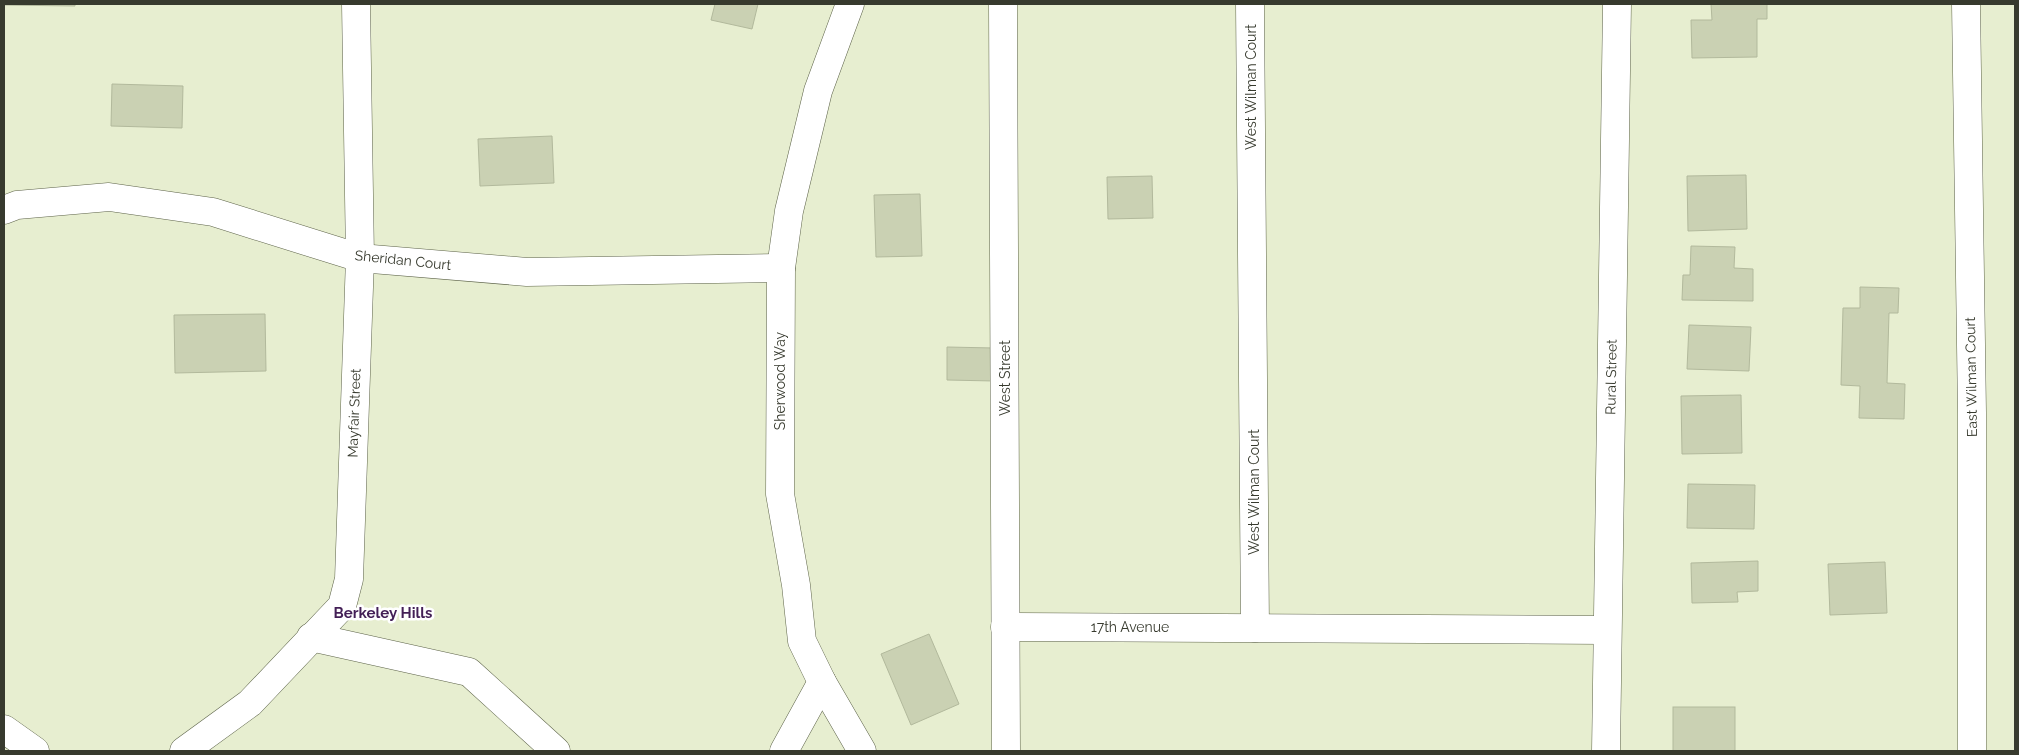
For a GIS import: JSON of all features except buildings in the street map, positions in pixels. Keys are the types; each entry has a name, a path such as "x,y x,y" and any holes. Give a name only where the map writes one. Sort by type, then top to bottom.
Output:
{"street":[{"name":"Mayfair Street","path":"184,751 250,703 342,606 349,579 360,258 356,4"},
{"name":"Sherwood Way","path":"850,4 818,91 790,210 781,268 780,494 796,585 802,641 822,682 862,751"},
{"name":"West Street","path":"1004,4 1006,751"},
{"name":"West Wilman Court","path":"1250,4 1255,628"},
{"name":"Rural Street","path":"1606,751 1617,4"},
{"name":"East Wilman Court","path":"1966,4 1972,423 1972,751"},
{"name":"Sheridan Court","path":"4,210 16,205 109,197 213,212 360,258 527,272 781,268"},
{"name":"17th Avenue","path":"1005,627 1255,628"},
{"path":"1255,628 1607,630"},
{"path":"311,637 469,672 556,751"},
{"path":"784,751 822,682"},
{"path":"4,729 35,751"}],"district":[{"name":"Berkeley Hills","path":"383,613"}]}
